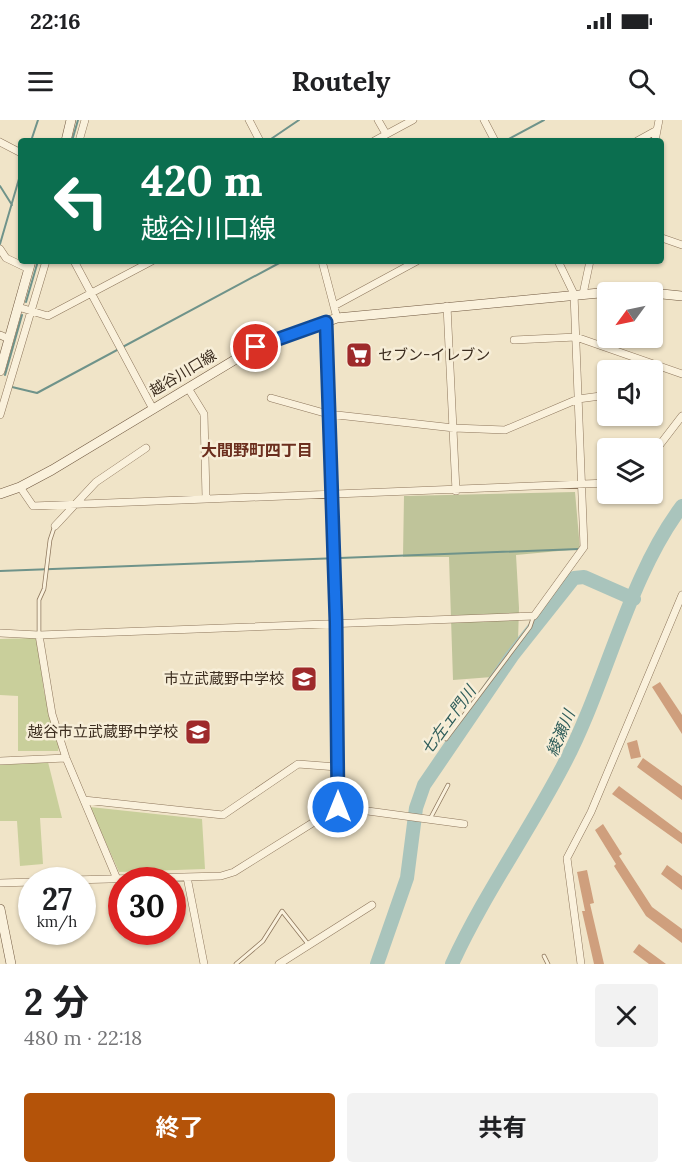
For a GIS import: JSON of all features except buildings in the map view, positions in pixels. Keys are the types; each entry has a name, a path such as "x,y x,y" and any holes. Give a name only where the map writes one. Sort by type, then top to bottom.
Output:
{"main road":[{"path":"67,138 71,120"},
{"path":"0,370 4,337 18,308 30,265"},
{"name":"越谷川口線","path":"0,494 20,487 256,347 337,318 597,293"},
{"path":"663,294 682,296"},
{"path":"0,909 11,964"}],"street":[{"path":"80,138 85,120"},
{"path":"249,120 258,138"},
{"path":"378,120 386,134"},
{"path":"379,138 413,120"},
{"path":"484,120 493,138"},
{"path":"656,138 659,120"},
{"path":"642,138 657,130"},
{"path":"0,142 18,151"},
{"path":"664,239 682,245"},
{"path":"0,249 6,258 18,262"},
{"path":"0,415 45,264"},
{"path":"76,264 153,409"},
{"path":"18,308 48,316 146,264"},
{"path":"323,264 337,318"},
{"path":"334,306 411,264"},
{"path":"560,264 578,294"},
{"path":"0,633 39,634 534,616 584,547 576,337 578,294 589,264"},
{"path":"447,306 456,491"},
{"path":"326,322 333,494 338,807"},
{"path":"514,340 576,337 682,374"},
{"path":"188,388 204,414 206,498"},
{"path":"271,398 328,414 454,428 505,430 578,399 597,396"},
{"path":"663,441 682,416"},
{"path":"55,526 96,482 146,448"},
{"path":"20,487 33,506 597,484"},
{"path":"582,964 567,858 591,812 679,609 682,595"},
{"path":"39,634 52,714 66,758 112,867"},
{"path":"0,761 66,758"},
{"path":"84,800 223,815 298,764 337,767"},
{"path":"204,964 188,877 222,876 234,872 338,807 464,825"},
{"path":"0,883 18,882"},
{"path":"279,964 372,905"}],"lane":[{"path":"39,634 39,600 44,589 50,540 55,526"},
{"path":"446,739 530,627 534,616"},
{"path":"430,820 448,785"},
{"path":"236,964 263,941 282,911 308,944"},
{"path":"544,957 548,964"}],"green space":[{"path":"575,492 580,549 516,555 518,641 492,677 453,680 449,557 403,557 404,496"},
{"path":"37,638 44,692 60,744 58,751 18,751 18,696 0,695 0,639"},
{"path":"48,762 62,818 40,818 43,864 20,866 17,821 0,821 0,765"},
{"path":"90,807 202,819 205,869 117,867"}],"waterway":[{"path":"32,138 38,120"},
{"path":"73,138 78,120"},
{"path":"272,138 299,120"},
{"path":"511,138 544,120"},
{"path":"0,244 18,182"},
{"path":"0,186 12,205"},
{"path":"26,302 37,264"},
{"path":"12,387 37,393 277,264"},
{"path":"5,375 22,315"},
{"name":"綾瀬川","path":"452,964 563,766 592,702 646,566 682,506"},
{"path":"0,571 579,549"},
{"name":"七左ェ門川","path":"377,964 407,878 416,808 424,785 512,656 574,578 584,577 634,599"}],"place":[{"name":"セブン-イレブン","path":"359,355"},
{"name":"市立武蔵野中学校","path":"304,679"},
{"name":"越谷市立武蔵野中学校","path":"198,732"}],"district":[{"name":"大間野町四丁目","path":"257,450"}],"route":[{"path":"256,347 326,322 333,494 338,807"}]}
